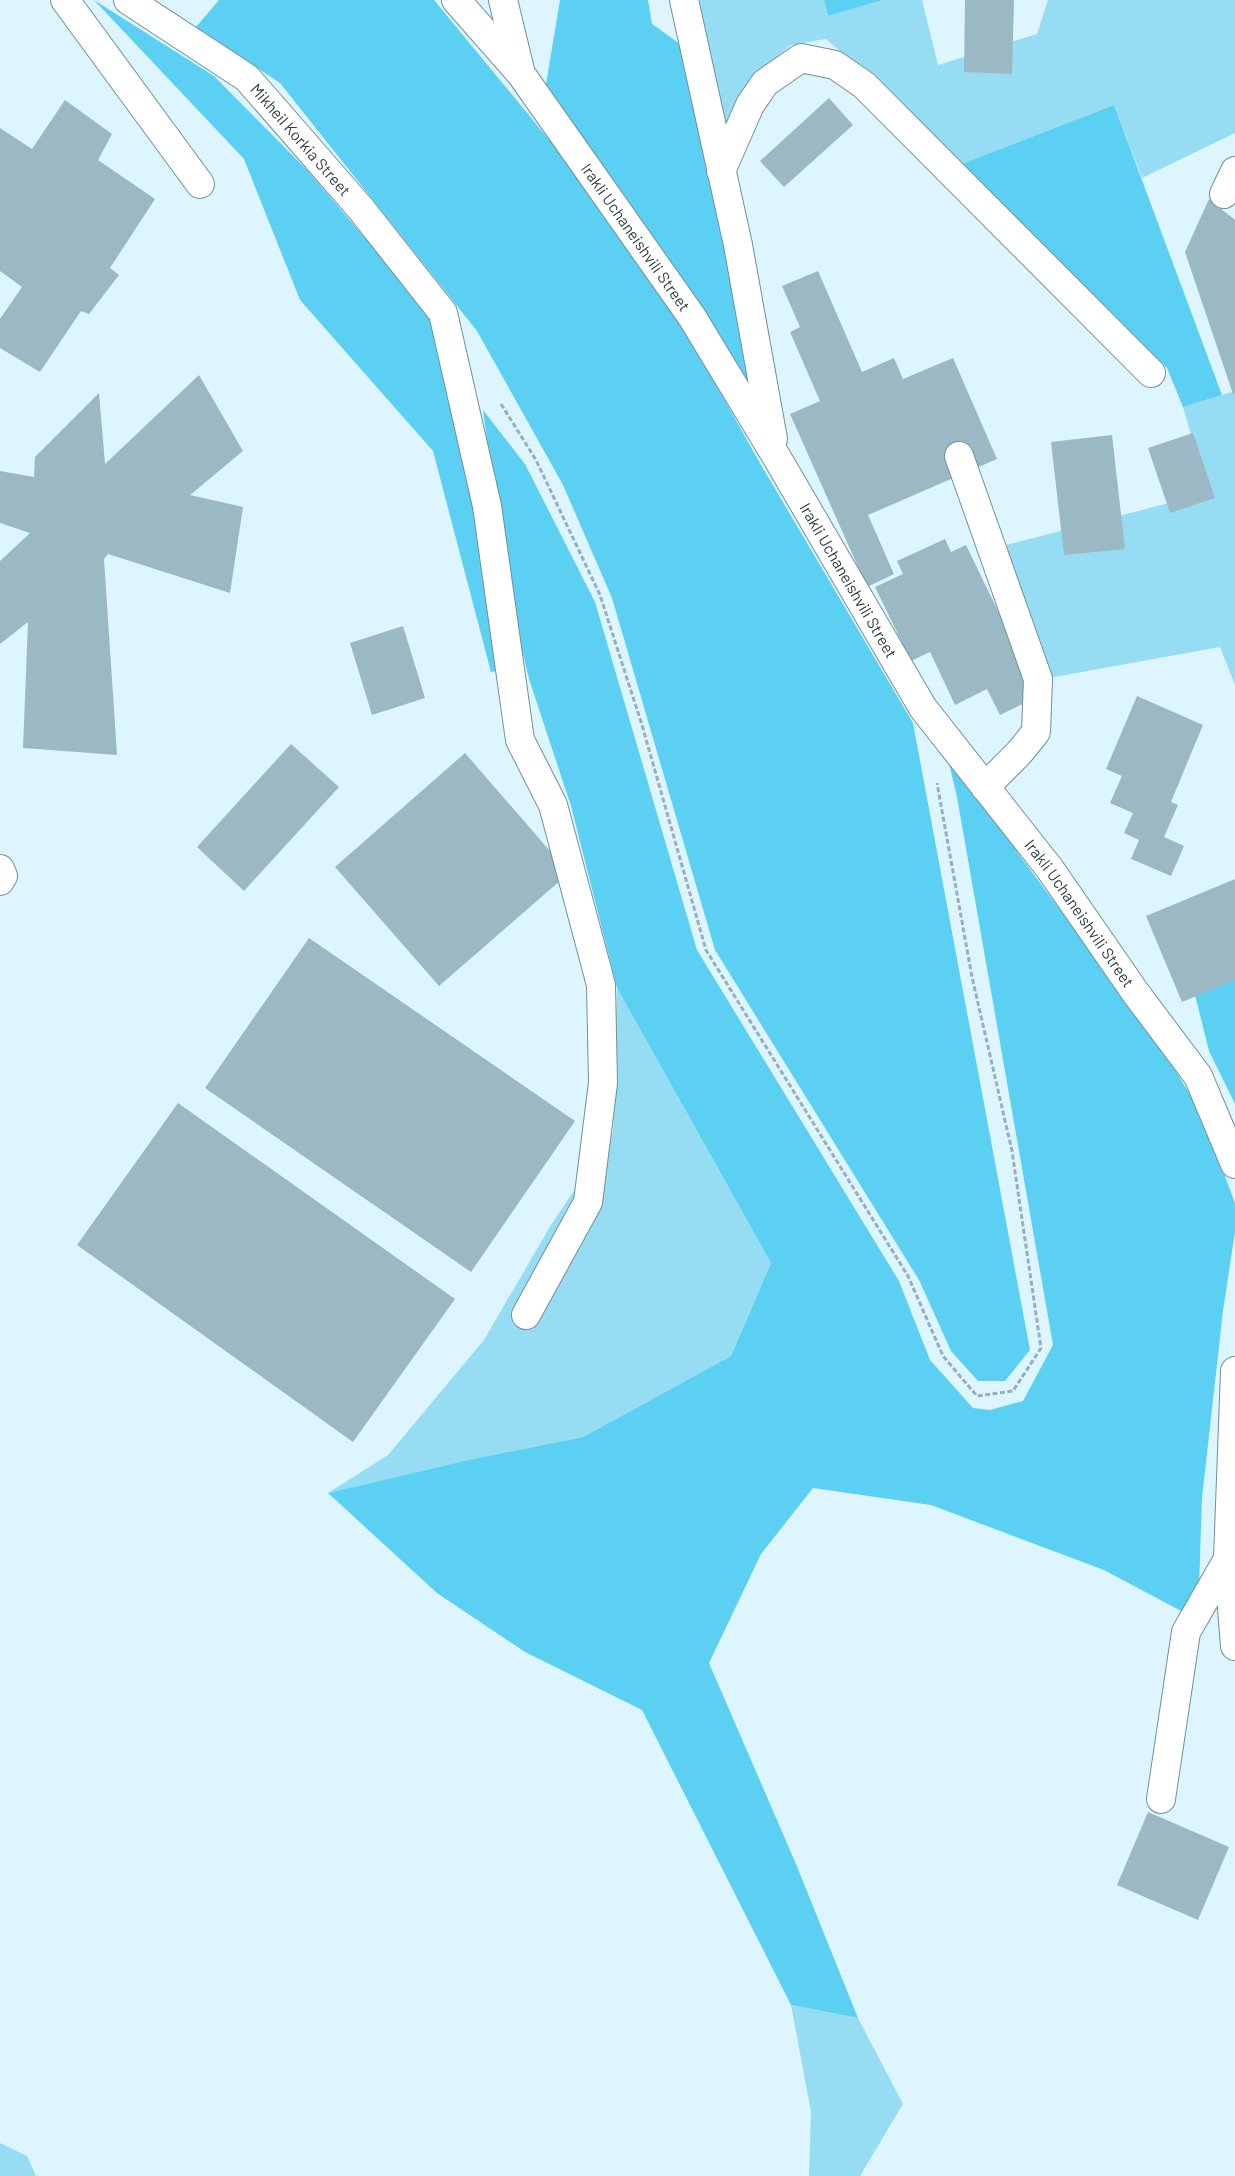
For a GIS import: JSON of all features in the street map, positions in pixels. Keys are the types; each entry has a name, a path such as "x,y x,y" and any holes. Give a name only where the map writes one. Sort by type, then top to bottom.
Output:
{"street":[{"path":"65,0 200,184"},
{"name":"Mikheil Korkia Street","path":"128,0 247,78 361,209 443,312 487,506 520,740 553,805 602,985 603,1083 588,1202 526,1315"},
{"name":"Irakli Uchaneishvili Street","path":"456,0 521,74 692,317 776,456 923,708 1050,869 1135,992 1198,1076 1235,1164"},
{"path":"503,0 521,74"},
{"path":"684,0 738,246 776,456"},
{"path":"721,171 750,105 765,83 801,58 835,65 864,85 1151,373"},
{"path":"959,456 1038,679 1036,732 1019,753 986,787"},
{"path":"0,869 3,876 0,881"},
{"path":"1235,1371 1228,1558 1235,1646"},
{"path":"1161,1799 1186,1632 1228,1558"}],"path":[{"path":"500,403 536,460 600,595 642,725 706,950 908,1276 943,1356 978,1396 1013,1391 1041,1348 1012,1151 972,977 943,811"}],"shaded area":[{"path":"94,0 214,76 307,170 436,321 471,491 503,670 491,672 433,451 300,300 244,159"},
{"path":"219,0 434,0 574,170 688,334 757,458 913,723 1030,1350 1005,1381 978,1381 951,1351 919,1280 715,950 612,598 563,485 477,331 280,83 196,27"},
{"path":"560,0 648,0 652,24 683,46 756,396 546,84"},
{"path":"700,0 824,0 828,16 883,0 922,0 938,65 1037,34 1048,0 1235,0 1235,133 1142,178 1114,105 959,165 858,67 826,39 791,45 772,61 725,134 698,9"},
{"path":"824,0 883,0 828,16"},
{"path":"1114,105 1222,395 1183,407 1167,368 959,165"},
{"path":"1235,391 1235,685 1220,647 1049,678 1002,546 1208,493 1183,407"},
{"path":"483,410 525,464 595,602 697,950 899,1281 930,1360 973,1408 990,1410 1023,1401 1053,1345 957,797 948,759 1160,1044 1202,1115 1235,1203 1235,1232 1223,1311 1202,1498 1198,1620 1104,1570 931,1505 813,1488 761,1554 709,1663 796,1864 858,2018 791,2005 642,1710 525,1652 437,1593 328,1493 468,1460 583,1437 731,1356 771,1263 617,988 571,806 529,679 506,583"},
{"path":"1235,973 1235,1104 1209,1051 1193,987"},
{"path":"617,988 771,1263 731,1356 583,1437 468,1460 328,1493 388,1455 484,1340 551,1225 613,1132"},
{"path":"791,2005 858,2018 903,2104 860,2176 809,2176 811,2112"},
{"path":"0,2143 27,2156 36,2176 0,2176"}],"building":[{"path":"965,0 1014,0 1012,74 964,72"},
{"path":"829,98 853,125 784,187 760,161"},
{"path":"65,100 112,134 98,160 155,199 110,268 119,275 89,314 81,311 40,372 0,348 0,319 22,287 0,271 0,128 32,149"},
{"path":"1209,199 1235,220 1235,393 1233,394 1185,252"},
{"path":"818,271 862,372 894,358 903,379 953,358 997,459 868,515 894,574 867,587 790,414 820,401 790,332 800,327 782,286"},
{"path":"199,375 243,451 190,495 243,507 230,593 108,554 104,559 117,755 23,748 28,622 0,644 0,561 30,533 0,523 0,471 34,477 35,457 99,393 105,464"},
{"path":"1193,433 1215,498 1170,513 1148,448"},
{"path":"1112,435 1125,549 1064,555 1051,442"},
{"path":"945,539 951,552 966,545 1039,696 1000,715 987,689 955,705 930,652 911,661 875,587 903,574 897,561"},
{"path":"403,626 425,698 372,715 350,643"},
{"path":"1137,696 1203,725 1171,802 1178,805 1164,837 1184,846 1171,876 1131,859 1139,840 1124,833 1133,813 1110,803 1122,776 1106,769"},
{"path":"291,744 339,787 244,891 197,847"},
{"path":"465,753 569,873 439,986 335,867"},
{"path":"1235,879 1235,980 1182,1002 1146,916"},
{"path":"309,938 575,1121 471,1272 205,1088"},
{"path":"178,1103 455,1299 353,1442 77,1245"},
{"path":"1148,1812 1229,1847 1198,1920 1117,1885"}]}
